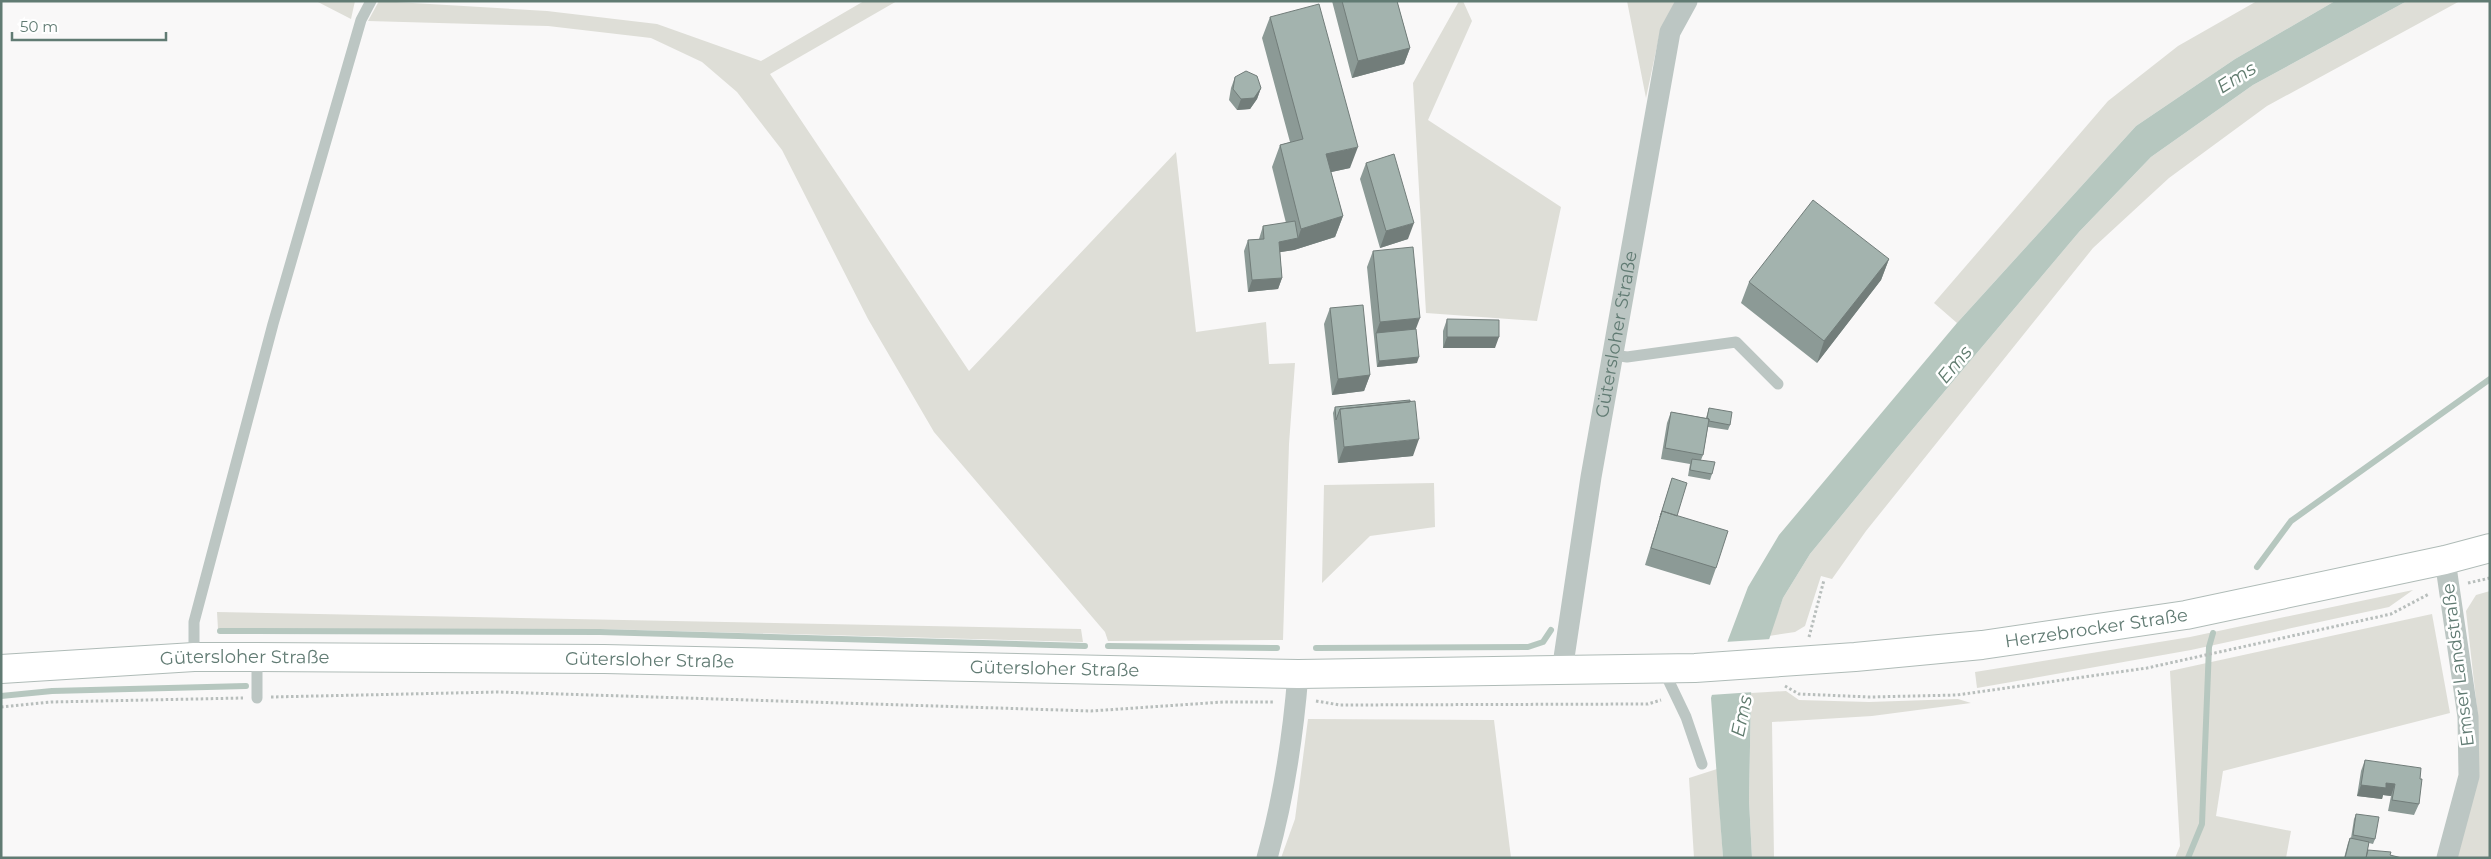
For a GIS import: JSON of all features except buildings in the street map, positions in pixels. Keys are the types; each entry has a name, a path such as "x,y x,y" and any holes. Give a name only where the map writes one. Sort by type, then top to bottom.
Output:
{"main road":[{"name":"Herzebrocker Straße","path":"1695,668 1788,669 1855,657 1982,645 2186,615 2445,560 2490,548"},
{"name":"Gütersloher Straße","path":"1,669 194,657 604,659 1298,674 1695,668"}],"street":[{"name":"Gütersloher Straße","path":"1562,671 1591,476 1670,32 1687,1"},
{"name":"Emser Landstraße","path":"2445,560 2468,717 2469,776 2447,858"},
{"path":"1267,858 1279,814 1290,753 1298,674"}],"lane":[{"path":"194,657 194,622 273,324 361,20 371,1"},
{"path":"1614,355 1627,357 1736,342 1778,384"},
{"path":"257,657 257,698"},
{"path":"1663,669 1686,717 1702,764"}],"path":[{"path":"1824,580 1788,669 1785,686 1799,694 1870,697 1957,695 2147,668 2391,614 2429,594 2449,588"},
{"path":"1,707 51,702 498,692 1091,712 1223,702 1316,701 1340,705 1648,704 1675,696"}],"shaded area":[{"path":"316,1 355,1 351,19"},
{"path":"379,1 547,11 657,24 761,61 864,1 897,1 770,74 969,371 1176,152 1196,332 1266,322 1269,364 1295,363 1289,444 1283,640 1108,641 1105,632 934,432 868,319 782,150 737,92 702,62 651,38 548,26 368,21"},
{"path":"1459,1 1463,1 1472,21 1428,120 1561,207 1537,321 1426,313 1413,83"},
{"path":"1627,1 1676,1 1660,32 1646,98"},
{"path":"2257,1 2335,1 2235,59 2136,126 1957,323 1934,303 2108,101 2178,46"},
{"path":"2407,1 2460,1 2267,106 2169,178 2093,248 1866,531 1832,579 1821,576 1805,626 1795,632 1769,636 1783,598 1810,554 2079,232 2151,157 2253,85"},
{"path":"1434,483 1435,527 1370,536 1322,583 1324,485"},
{"path":"2413,590 2389,607 2191,650 1977,688 1975,672 2190,637"},
{"path":"2490,591 2490,858 2457,858 2478,717 2466,611 2476,595"},
{"path":"217,612 1081,629 1083,642 600,629 218,629"},
{"path":"2432,614 2450,713 2223,771 2216,816 2291,831 2286,858 2175,858 2180,846 2170,671"},
{"path":"1786,691 1799,700 1869,702 1958,699 1971,703 1872,716 1772,722 1774,858 1752,858 1749,800 1751,693"},
{"path":"1308,719 1494,720 1511,858 1281,858 1295,819"},
{"path":"1717,769 1723,858 1694,858 1689,778"}],"water":[{"name":"Ems","path":"2335,1 2407,1 2253,85 2151,157 2079,232 1810,554 1783,598 1751,693 1749,800 1752,858 1723,858 1711,698 1728,640 1748,587 1779,535 1957,323 2136,126 2235,59"}],"pier":[{"path":"1771,639 1754,692 1710,695 1725,642"}],"waterway":[{"path":"2257,567 2291,521 2490,379"},
{"path":"1316,648 1528,647 1543,642 1551,630"},
{"path":"220,631 600,632 1085,646"},
{"path":"2188,858 2202,824 2209,647 2213,633"},
{"path":"1108,646 1277,648"},
{"path":"1,696 52,691 246,686"}]}
